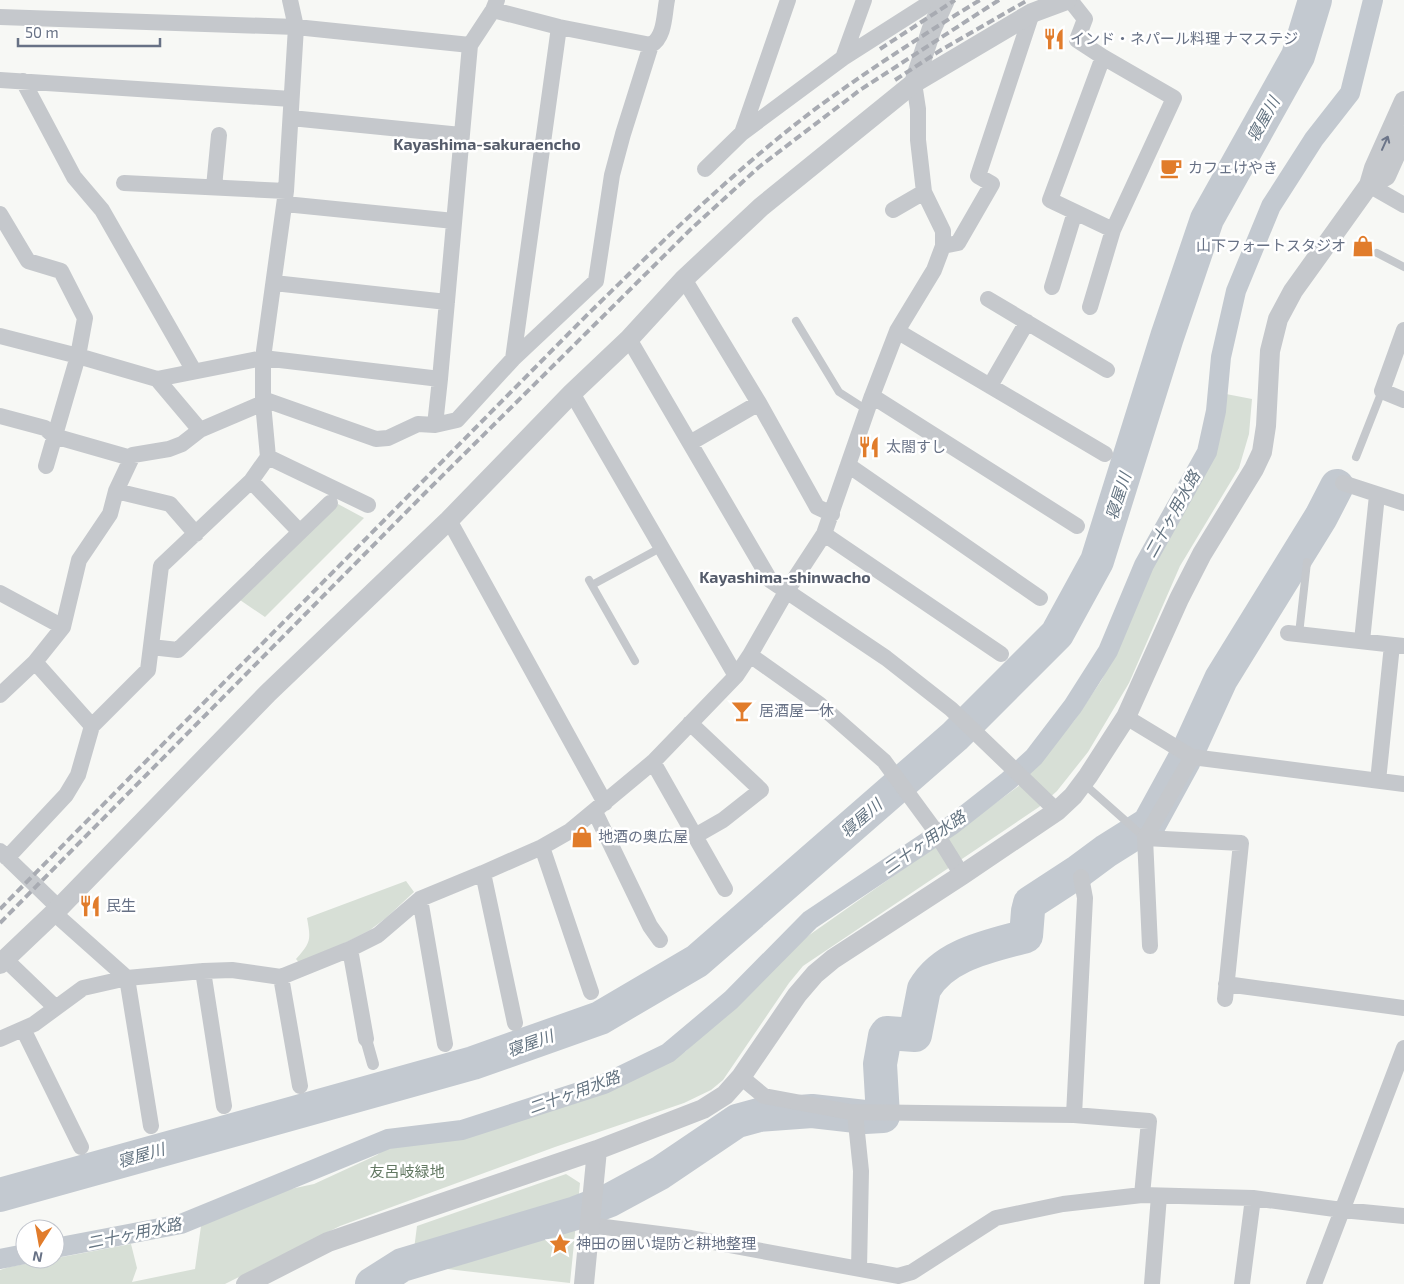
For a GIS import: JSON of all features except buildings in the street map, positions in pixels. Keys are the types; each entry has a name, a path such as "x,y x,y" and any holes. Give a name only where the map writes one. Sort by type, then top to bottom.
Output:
{"street":[{"path":"152,1126 127,978 56,910 3,854 66,795 78,775 92,726 148,670 161,566 251,481 268,457 263,401 263,358 286,198 296,27 290,0"},
{"path":"0,695 35,662 63,628 79,560 110,514 116,491 132,455 169,449 182,444 200,430 263,401 376,439 388,438 418,424 435,425 457,420 513,359 596,281 612,175 651,45 661,36 667,0"},
{"path":"742,134 788,0"},
{"path":"843,58 864,0"},
{"path":"705,169 742,134 843,58 934,0"},
{"path":"0,1039 34,1024 83,988 127,978 203,971 232,970 281,977 350,949 378,935 420,898 542,847 570,831 653,762 736,676 786,592 824,534 897,331 934,270 943,246 942,231 924,192 918,140 918,109 914,83 932,28 945,0"},
{"path":"56,1008 3,962 268,693 448,520 572,393 629,339 684,279 761,207 914,83 1032,13 1069,0 1085,19 1077,40 1174,98 1113,230 1090,307"},
{"path":"435,425 470,44 495,5 559,27 651,45"},
{"path":"943,246 958,244 992,184 978,176 1032,13"},
{"path":"0,17 296,27 470,44"},
{"path":"513,359 559,27"},
{"path":"1103,57 1050,200 1113,230"},
{"path":"0,80 292,99"},
{"path":"23,81 74,176 102,210 194,371"},
{"path":"246,1284 328,1242 597,1150 703,1109 726,1095 741,1078 796,995 833,958 958,869 1056,811 1073,796 1126,717 1202,554 1254,469 1262,452 1266,426 1270,351 1278,319 1293,291 1369,185 1374,168 1404,101"},
{"path":"291,118 461,135"},
{"path":"214,187 219,135"},
{"path":"1369,185 1386,176 1404,136"},
{"path":"124,183 214,187 454,220"},
{"path":"1369,185 1404,205"},
{"path":"893,210 924,192"},
{"path":"1052,287 1075,212"},
{"path":"0,216 28,261 61,271 85,318 78,356 46,466"},
{"path":"684,279 817,507 832,514"},
{"path":"274,283 447,302"},
{"path":"988,298 1107,370"},
{"path":"990,386 1026,322"},
{"path":"1404,330 1382,391 1404,400"},
{"path":"897,331 1104,454"},
{"path":"0,336 157,379 263,358 440,378"},
{"path":"629,339 770,580 886,658 957,715 1056,811"},
{"path":"157,379 200,430"},
{"path":"572,393 736,676"},
{"path":"690,443 758,403"},
{"path":"870,403 1077,526"},
{"path":"0,416 46,428 54,436 131,458"},
{"path":"268,457 368,505"},
{"path":"848,465 1040,598"},
{"path":"251,481 300,532"},
{"path":"1343,482 1404,504"},
{"path":"116,491 170,504 196,534"},
{"path":"1362,641 1377,495"},
{"path":"151,647 178,650 330,503"},
{"path":"448,520 600,807 650,926 660,940"},
{"path":"824,534 1001,654"},
{"path":"0,593 63,628"},
{"path":"1294,634 1398,646 1378,781"},
{"path":"750,655 819,704 884,761 930,825 958,869"},
{"path":"35,662 92,726"},
{"path":"1126,717 1188,755 1404,784"},
{"path":"690,723 761,790 723,820 695,836"},
{"path":"1150,946 1139,833 1188,755"},
{"path":"653,762 725,889"},
{"path":"1139,833 1241,843 1225,991 1404,1008"},
{"path":"542,847 591,992"},
{"path":"483,873 515,1023"},
{"path":"1074,1115 1085,898 1080,876"},
{"path":"420,898 445,1044"},
{"path":"350,949 372,1064"},
{"path":"203,971 224,1106"},
{"path":"281,977 300,1086"},
{"path":"23,1029 81,1147"},
{"path":"1314,1284 1404,1048"},
{"path":"741,1078 764,1096 855,1112 1074,1115 1149,1121 1152,1284"},
{"path":"855,1112 861,1171 860,1269"},
{"path":"584,1284 597,1150"},
{"path":"589,1225 691,1238 898,1276 912,1272 996,1218 1063,1204 1151,1195 1253,1198 1404,1216"},
{"path":"1242,1284 1253,1198"}],"lane":[{"path":"1377,254 1404,267"},
{"path":"796,321 838,392 870,403"},
{"path":"1356,457 1382,391"},
{"path":"635,661 590,583 662,548"},
{"path":"1294,634 1307,562"},
{"path":"1083,783 1139,833"}],"green space":[{"name":"友呂岐緑地","path":"1226,394 1252,399 1249,434 1239,468 1180,566 1129,683 1088,752 1057,791 1039,807 803,966 789,983 723,1080 711,1090 684,1103 555,1147 340,1226 225,1284 0,1284 0,1270 9,1267 15,1266 15,1269 65,1269 65,1256 131,1244 137,1268 132,1282 195,1269 201,1226 272,1193 314,1184 377,1155 387,1147 403,1143 469,1137 626,1083 658,1068 686,1051 795,945 1020,785 1074,721 1101,681 1116,652 1167,535 1198,486 1208,465 1221,428"},
{"path":"338,504 364,518 265,617 240,600"},
{"path":"406,881 414,892 370,930 301,965 296,959 305,949 309,940 307,918"},
{"path":"566,1174 580,1183 570,1283 412,1265 417,1226"}],"waterway":[{"name":"寝屋川","path":"0,1195 473,1063 600,1018 697,961 955,736 1057,634 1097,561 1167,337 1207,219 1298,56 1315,0"},
{"name":"二十ヶ用水路","path":"65,1246 181,1224 388,1139 462,1130 604,1084 668,1053 731,1000 810,920 952,825 1008,781 1034,757 1073,706 1108,651 1144,565 1207,452 1216,411 1221,357 1236,291 1271,206 1314,139 1350,93 1373,0"},
{"path":"372,1284 402,1265 576,1213 610,1200 660,1173 737,1121 759,1115 812,1111 865,1117 883,1116 880,1064 887,1033 915,1035 924,989 943,967 969,953 1026,936 1030,903 1149,824 1184,760 1221,679 1321,517 1337,486"},
{"name":"二十ヶ用水路","path":"0,1259 15,1256"}],"railway":[{"path":"880,49 955,0"},
{"path":"0,909 588,314 701,205 760,153 822,104 900,50 980,0"},
{"path":"0,923 427,491 691,229 759,167 860,90 999,0"},
{"path":"895,80 941,50 1028,0"}],"place":[{"name":"インド・ネパール料理 ナマステジ","path":"1054,39"},
{"name":"カフェけやき","path":"1171,168"},
{"name":"山下フォートスタジオ","path":"1363,246"},
{"name":"太閤すし","path":"869,447"},
{"name":"居酒屋一休","path":"742,711"},
{"name":"地酒の奥広屋","path":"582,837"},
{"name":"民生","path":"90,906"},
{"name":"神田の囲い堤防と耕地整理","path":"560,1244"}],"district":[{"name":"Kayashima-sakuraencho","path":"487,144"},
{"name":"Kayashima-shinwacho","path":"785,577"}]}
